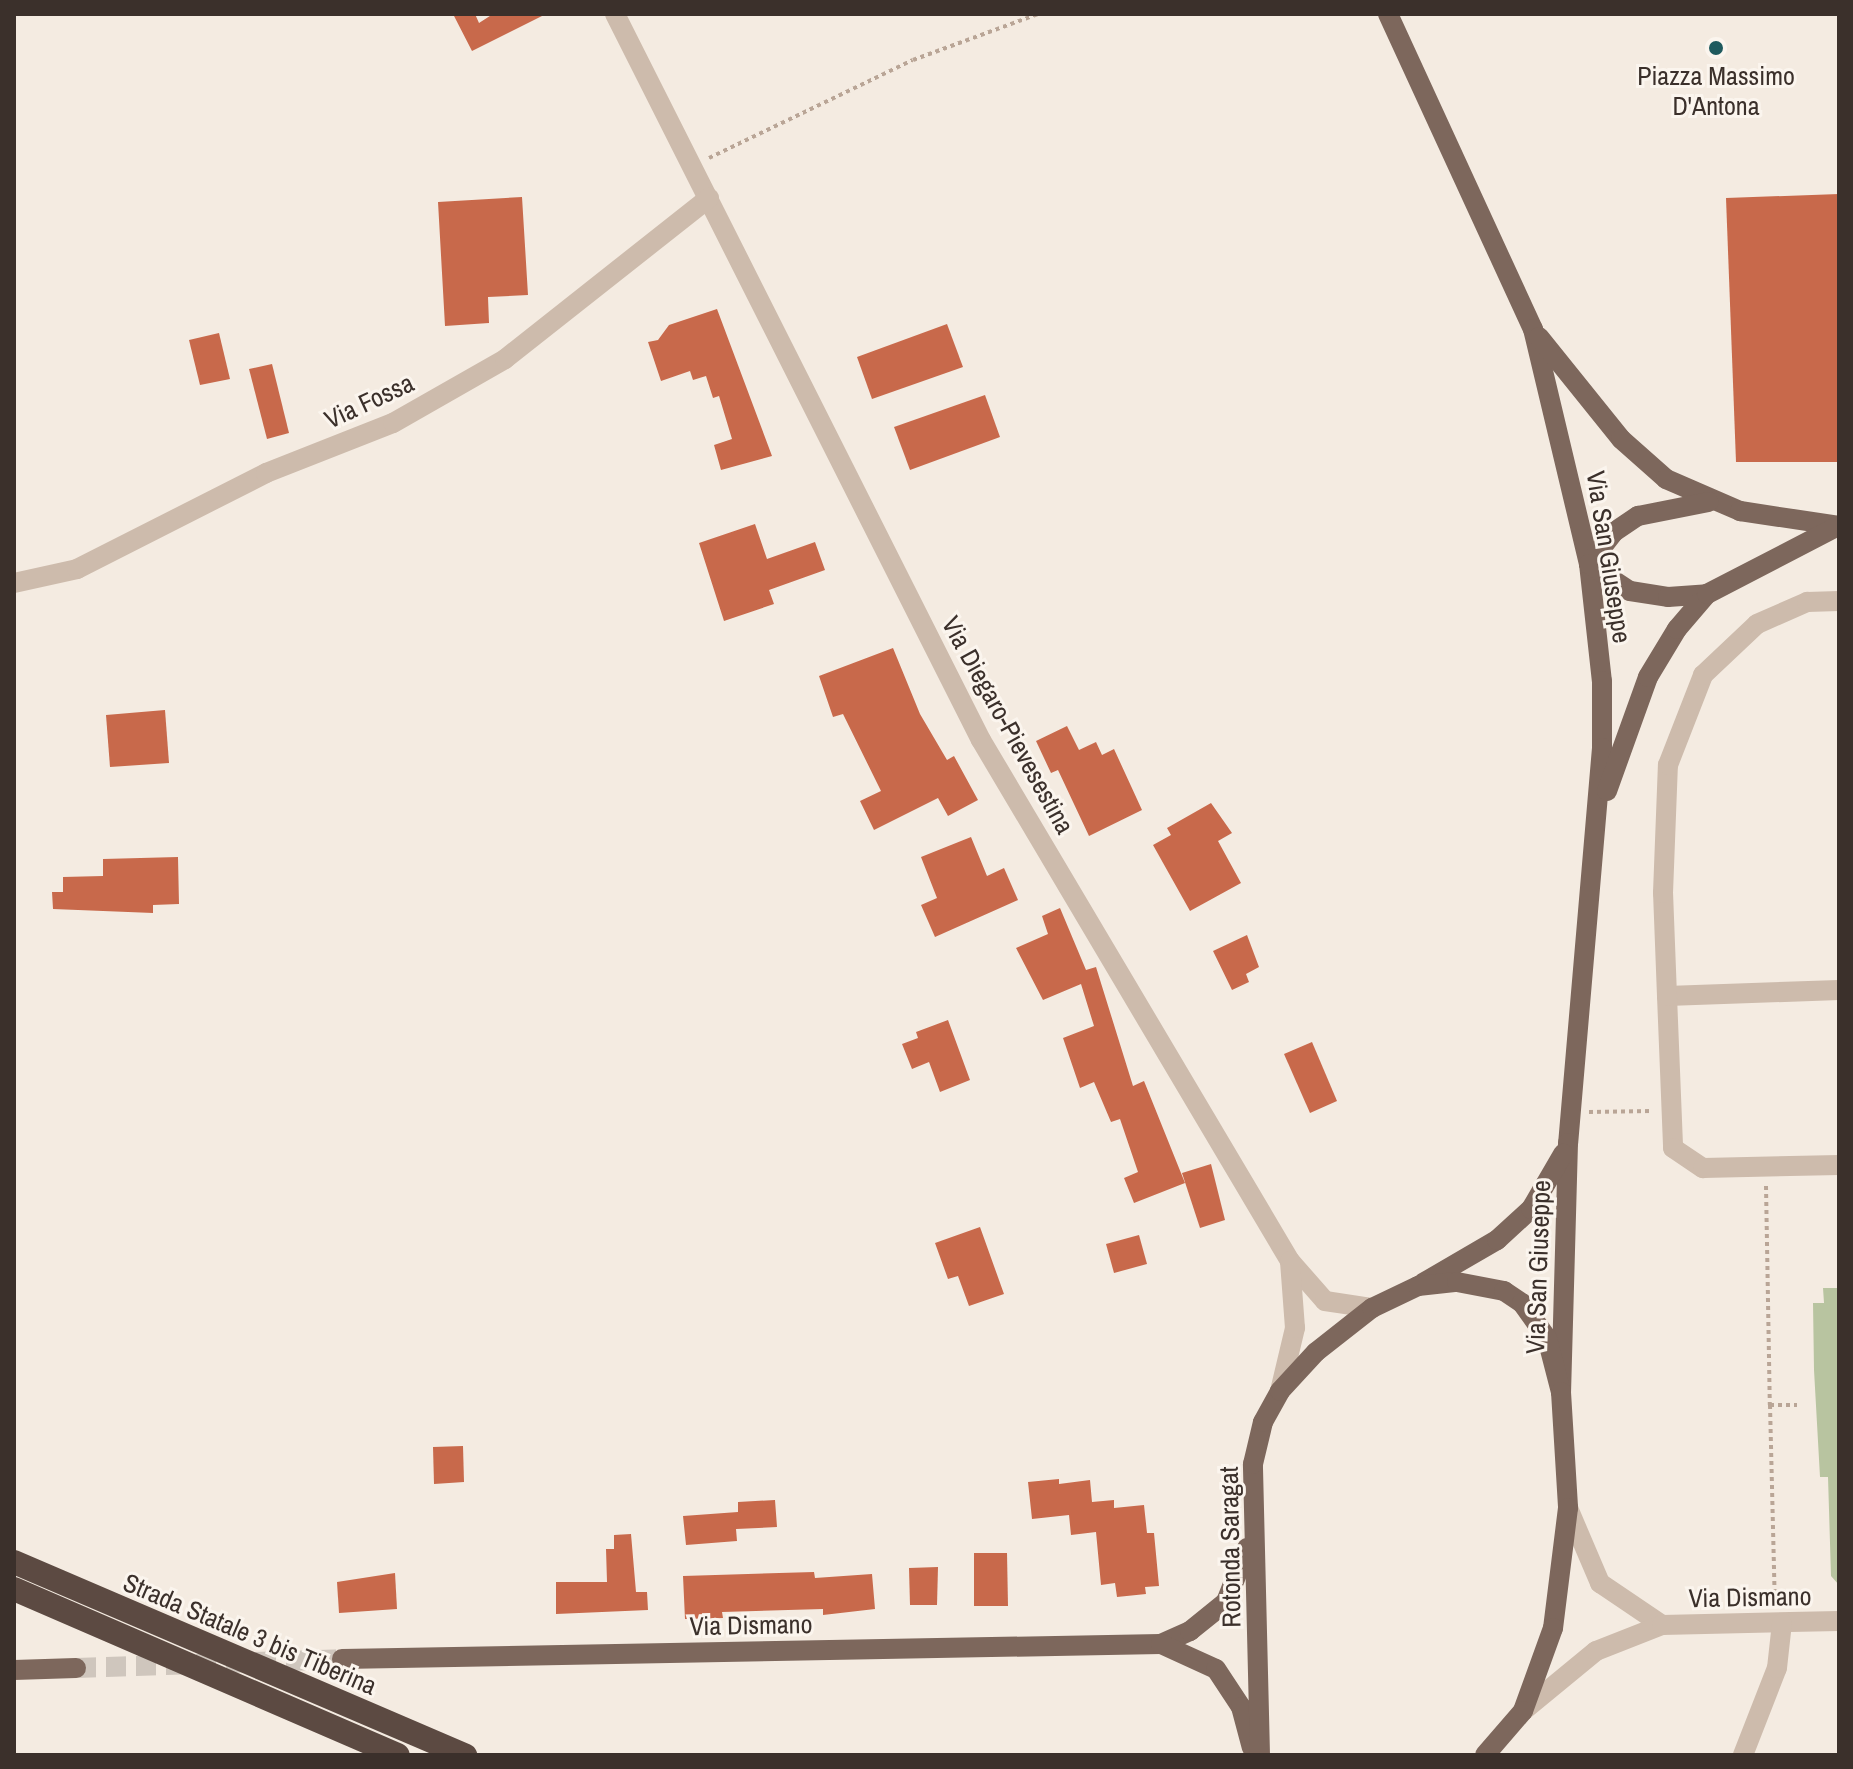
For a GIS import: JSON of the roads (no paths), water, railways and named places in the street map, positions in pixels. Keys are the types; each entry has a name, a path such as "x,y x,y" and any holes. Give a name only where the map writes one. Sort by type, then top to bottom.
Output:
{"highway":[{"name":"Strada Statale 3 bis Tiberina","path":"14,1562 465,1755"},
{"name":"Strada Statale 3 bis Tiberina","path":"14,1589 398,1755"}],"main road":[{"name":"Via San Giuseppe","path":"1388,14 1533,329 1589,564 1602,681 1597,822 1568,1143 1561,1392"},
{"path":"1533,329 1621,439 1666,479 1709,502 1766,517 1839,526"},
{"path":"1707,594 1668,597 1630,591 1589,564 1614,532 1638,516 1709,502"},
{"path":"1597,822 1648,677 1677,629 1707,594 1839,526"},
{"name":"Via San Giuseppe","path":"1418,1286 1497,1240 1531,1209 1568,1143"},
{"name":"Rotonda Saragat","path":"1260,1755 1253,1525 1258,1439 1280,1391 1316,1352 1372,1308 1418,1286 1486,1286 1522,1303 1547,1338 1561,1392 1568,1508 1553,1628 1523,1711 1485,1755"},
{"name":"Via Dismano","path":"342,1659 1161,1644 1190,1631 1226,1602 1253,1525"},
{"name":"Via Dismano","path":"1161,1644 1204,1662 1231,1687 1254,1755"},
{"path":"14,1670 76,1668"}],"street":[{"name":"Via Diegaro-Pievesestina","path":"615,14 981,740 1290,1261 1325,1301 1372,1308"},
{"name":"Via Fossa","path":"14,583 77,569 266,473 393,423 505,359 709,198"},
{"path":"1839,601 1807,602 1757,624 1703,675 1668,765 1663,893 1673,1148 1703,1168 1839,1165"},
{"path":"1667,996 1839,990"},
{"name":"Via Diegaro-Pievesestina","path":"1280,1391 1295,1328 1290,1261"},
{"name":"Via Dismano","path":"1568,1508 1600,1583 1662,1625"},
{"name":"Via Dismano","path":"1523,1711 1596,1651 1662,1625 1782,1623 1816,1613 1839,1621"},
{"path":"1743,1755 1777,1668 1782,1623"}],"tunnel":[{"path":"76,1668 342,1659"}],"place":[{"name":"Piazza Massimo D'Antona","path":"1716,48"}]}
